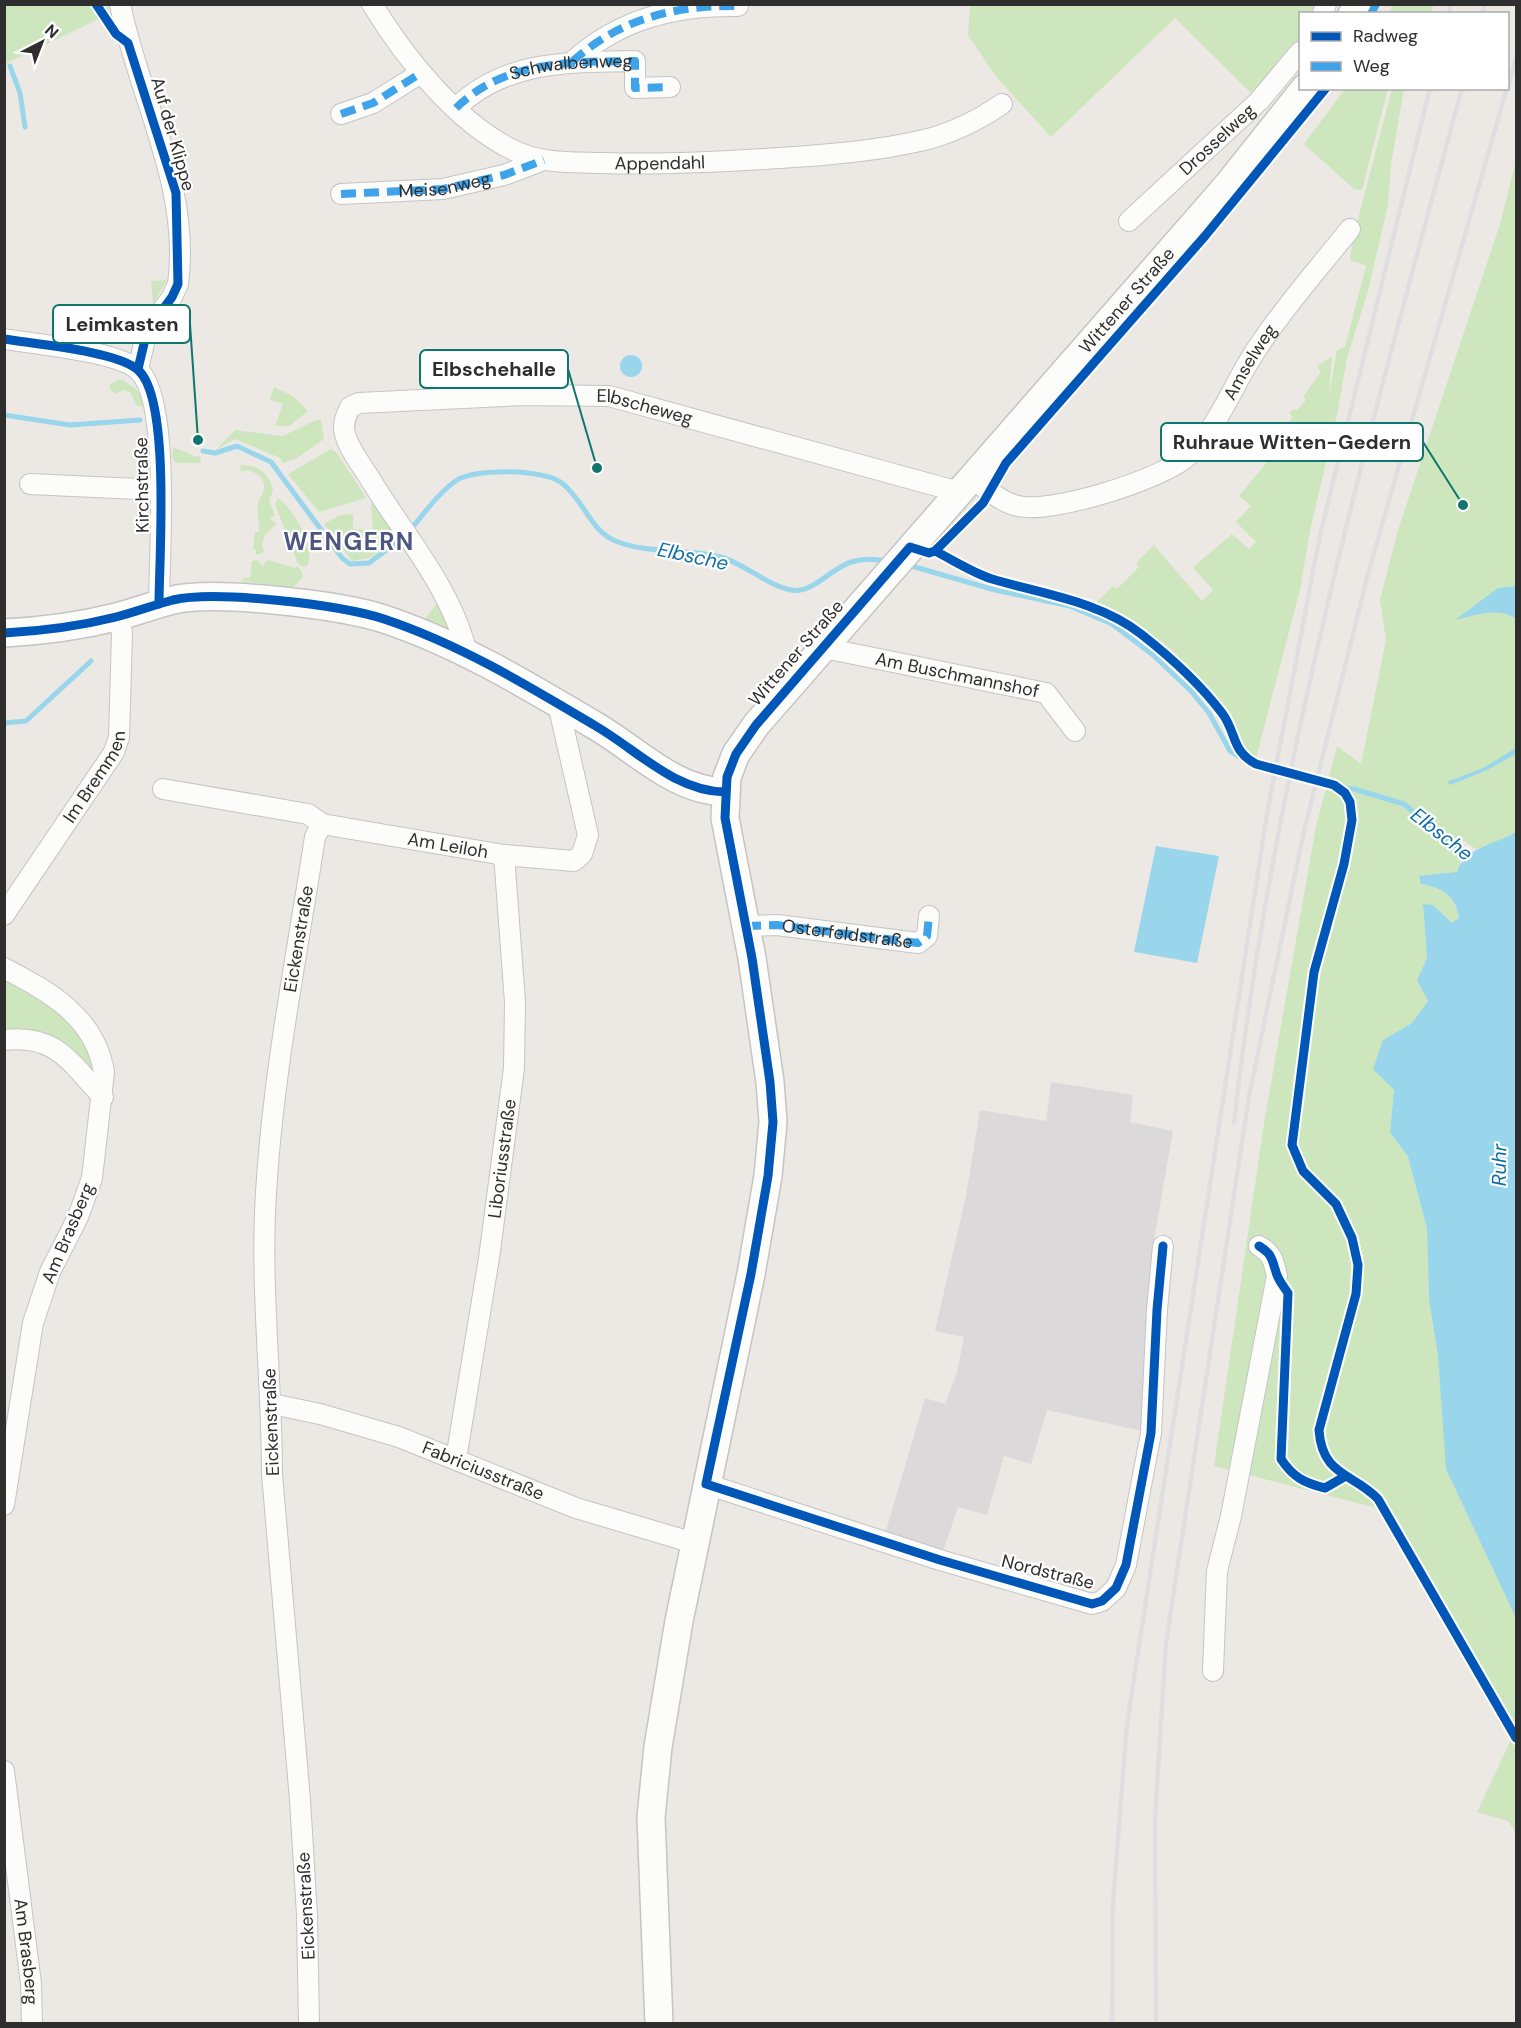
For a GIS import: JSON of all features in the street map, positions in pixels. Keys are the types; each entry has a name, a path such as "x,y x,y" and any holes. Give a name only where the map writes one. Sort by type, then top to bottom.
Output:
{"main road":[{"name":"Wittener Straße","path":"659,2024 651,1817 670,1671 706,1484 752,1274 768,1176 773,1122 764,1040 746,926 725,818 725,792 731,765 744,740 893,566 1226,187 1303,90"},
{"path":"4,633 70,627 159,604 210,597 347,611 382,618 467,654 558,704 692,787 725,792"}],"street":[{"name":"Auf der Klippe","path":"120,4 128,43 176,193 180,272 172,297 147,331 138,369"},
{"name":"Appendahl","path":"372,4 421,73 456,108 500,143 528,157 544,160 625,164 708,163 845,152 903,144 944,134 976,122 1002,104"},
{"path":"572,62 604,35 626,25 689,9 738,6"},
{"name":"Drosselweg","path":"1129,221 1259,100 1299,53"},
{"name":"Schwalbenweg","path":"456,108 476,91 509,74 572,62 635,61 635,88 669,87"},
{"path":"340,114 373,103 421,73"},
{"name":"Meisenweg","path":"340,194 443,189 504,175 544,160"},
{"name":"Amselweg","path":"965,485 1008,503 1035,507 1102,494 1157,474 1180,462 1206,436 1258,346 1350,229"},
{"path":"4,339 93,354 120,361 138,369"},
{"name":"Kirchstraße","path":"138,369 148,384 154,401 159,490 159,604"},
{"name":"Elbscheweg","path":"467,654 462,631 345,434 346,414 350,407 359,403 523,395 609,396 965,485"},
{"name":"Kirchstraße","path":"30,484 159,490"},
{"name":"Im Bremmen","path":"4,915 114,752 119,737 122,634 119,616"},
{"name":"Am Buschmannshof","path":"824,648 1046,693 1075,731"},
{"name":"Am Leiloh","path":"163,789 308,814 322,824 504,855 573,861 582,854 588,835 558,704"},
{"name":"Eickenstraße","path":"309,2024 307,1905 272,1474 272,1404 263,1271 270,1146 281,1038 315,837 322,824"},
{"name":"Liboriusstraße","path":"456,1459 490,1247 514,1068 515,1002 504,855"},
{"name":"Osterfeldstraße","path":"746,926 777,925 918,943 927,936 929,916"},
{"name":"Am Brasberg","path":"4,968 59,999 85,1026 101,1056 104,1072 96,1164 89,1190 50,1272 33,1323 4,1505"},
{"path":"4,1040 35,1039 49,1044 102,1097"},
{"name":"Nordstraße","path":"706,1484 1029,1587 1092,1604 1102,1601 1116,1588 1126,1565 1151,1433 1156,1310 1163,1246"},
{"path":"1213,1671 1217,1571 1231,1516 1277,1276 1269,1251 1259,1246"},
{"name":"Fabriciusstraße","path":"272,1404 320,1414 399,1437 576,1508 694,1543"},
{"name":"Am Brasberg","path":"4,1771 31,1984 32,2024"}],"shaded area":[{"path":"1051,1082 1133,1095 1130,1122 1173,1131 1152,1251 1151,1433 1047,1410 1031,1464 1004,1456 987,1515 958,1507 940,1560 883,1541 925,1398 945,1404 957,1372 964,1337 935,1331 966,1196 980,1110 1046,1121"}],"green space":[{"path":"5,4 109,5 109,14 5,64"},
{"path":"1393,4 1434,5 1430,12 1389,12"},
{"path":"970,5 1318,5 1318,12 1299,12 1299,50 1259,101 1175,18 1051,137 997,78 968,35"},
{"path":"1344,90 1388,90 1362,190 1354,189 1304,144"},
{"path":"1392,90 1404,90 1391,164 1388,205 1368,291 1347,358 1338,410 1310,531 1300,590 1256,758 1244,749 1227,708 1171,649 1138,624 1097,602 1113,586 1117,589 1139,567 1136,563 1154,545 1202,601 1213,590 1193,567 1232,534 1249,549 1256,542 1236,522 1251,506 1239,496 1286,439 1280,432 1293,417 1289,413 1293,409 1297,410 1306,400 1303,397 1321,372 1317,366 1332,356 1329,396 1337,350 1345,347 1366,266 1350,260 1353,238"},
{"path":"1516,160 1516,853 1496,843 1476,849 1461,839 1463,851 1458,872 1421,884 1447,894 1455,904 1459,918 1452,923 1433,905 1423,905 1427,958 1417,980 1428,1001 1412,1023 1383,1040 1394,1090 1390,1132 1408,1157 1427,1228 1429,1300 1438,1356 1498,1577 1516,1618 1516,1728 1392,1512 1214,1466 1264,1123 1316,826 1337,746 1361,764 1386,640 1380,600 1398,530 1501,221"},
{"path":"167,280 153,304 151,281"},
{"path":"122,379 137,390 146,407 137,406 130,392 124,390 115,394 110,389 110,384"},
{"path":"274,387 293,396 308,411 289,426 275,426 283,404 270,400"},
{"path":"316,420 321,420 324,439 297,458 283,463 280,458 235,439 217,449 235,430 283,436"},
{"path":"173,447 197,457 200,455 201,463 176,463 172,458"},
{"path":"331,449 337,453 366,498 319,512 288,474"},
{"path":"240,465 252,466 265,474 273,490 269,501 275,515 270,519 277,524 265,534 262,546 264,552 256,555 256,549 253,549 255,532 259,532 258,508 264,485 261,477 250,470 241,471"},
{"path":"278,498 290,510 307,541 309,560 306,567 298,564 275,504"},
{"path":"377,501 397,536 395,541 369,558 352,561 324,524 340,515 353,514 353,529 373,530 371,504"},
{"path":"258,560 262,566 268,560 295,568 297,566 303,578 293,587 242,581 243,578 250,578 252,561"},
{"path":"435,594 447,626 446,637 419,628 436,604"},
{"path":"5,979 41,996 83,1036 95,1068 92,1071 62,1047 42,1035 18,1029 5,1030"},
{"path":"1512,1738 1516,1753 1516,1833 1508,1821 1477,1812"}],"water":[{"path":"627,355 635,355 642,362 642,370 635,377 627,377 620,370 620,362"},
{"path":"1516,586 1516,618 1493,612 1455,620 1498,588"},
{"path":"1516,748 1516,754 1487,770 1450,785 1447,782 1483,768"},
{"name":"Ruhr","path":"1516,832 1516,1618 1446,1469 1438,1356 1429,1300 1427,1228 1408,1157 1390,1132 1394,1090 1373,1069 1383,1040 1412,1023 1428,1001 1417,980 1427,958 1423,904 1433,905 1452,923 1459,918 1451,898 1441,890 1421,884 1419,876 1457,872 1466,857"},
{"path":"1156,846 1219,856 1197,963 1134,952"}],"waterway":[{"path":"10,66 20,93 25,127"},
{"name":"Elbsche","path":"4,415 70,425 140,420"},
{"name":"Elbsche","path":"203,451 215,453 237,446 271,462 342,558 350,564 369,563 404,537"},
{"name":"Elbsche","path":"410,530 438,497 457,480 479,473 526,473 553,478 562,483 570,490 594,524 609,538 618,542 643,548 721,557 739,564 773,584 791,590 807,588 851,562 869,559 887,561"},
{"name":"Elbsche","path":"908,565 995,590 1070,606 1112,624 1153,655 1191,691 1209,713 1230,751 1253,766"},
{"path":"4,723 26,721 91,661"},
{"name":"Elbsche","path":"1332,787 1354,789 1404,804 1472,861"}],"railway":[{"path":"1449,12 1451,4"},
{"path":"1483,12 1485,4"},
{"path":"1509,84 1516,58"},
{"path":"1112,2024 1113,1902 1127,1724 1267,814 1320,535 1430,90"},
{"path":"1234,1123 1251,992 1273,861 1299,731 1360,473 1461,90"},
{"path":"1156,2024 1155,1818 1166,1643 1249,1096 1304,831 1368,574 1506,90"}],"marked path":[{"path":"1372,12 1376,4"},
{"path":"572,62 609,35 649,18 692,8 738,6"},
{"path":"456,108 475,92 517,72 563,64 635,61 635,88 670,87"},
{"path":"341,114 373,103 421,73"},
{"path":"341,194 443,189 504,175 544,160"},
{"path":"746,926 777,925 918,943 927,936 929,916"}],"cycle path":[{"path":"96,4 116,34 128,43 176,193 178,284 172,297 147,331 138,369"},
{"path":"935,551 983,503 1006,463 1205,236 1324,90"},
{"path":"4,339 74,349 112,358 138,370 148,386 155,412 161,481 159,604"},
{"path":"935,551 929,553 910,547 756,725 736,754 727,777 725,818 752,958 770,1082 773,1122 768,1176 751,1274 706,1484 940,1560 1092,1604 1102,1601 1116,1588 1126,1565 1151,1433 1157,1310 1163,1246"},
{"path":"935,551 985,576 1089,606 1125,623 1184,671 1204,692 1227,720 1238,747 1248,759 1256,764 1334,785 1345,793 1350,802 1352,820 1344,864 1314,972 1292,1145 1303,1171 1336,1204 1352,1238 1358,1265 1356,1294 1319,1430 1321,1445 1332,1465 1378,1499 1516,1738"},
{"path":"4,633 89,623 173,600 193,597 279,600 364,614 412,629 466,653 518,680 594,725 672,777 706,790 725,792"},
{"path":"1259,1246 1270,1255 1278,1277 1288,1293 1281,1459 1295,1475 1318,1486 1325,1488 1344,1477"}],"place":[{"name":"Leimkasten","path":"198,440"},
{"name":"Elbschehalle","path":"597,468"},
{"name":"Ruhraue Witten-Gedern","path":"1463,505"}],"district":[{"name":"WENGERN","path":"349,542"}]}
